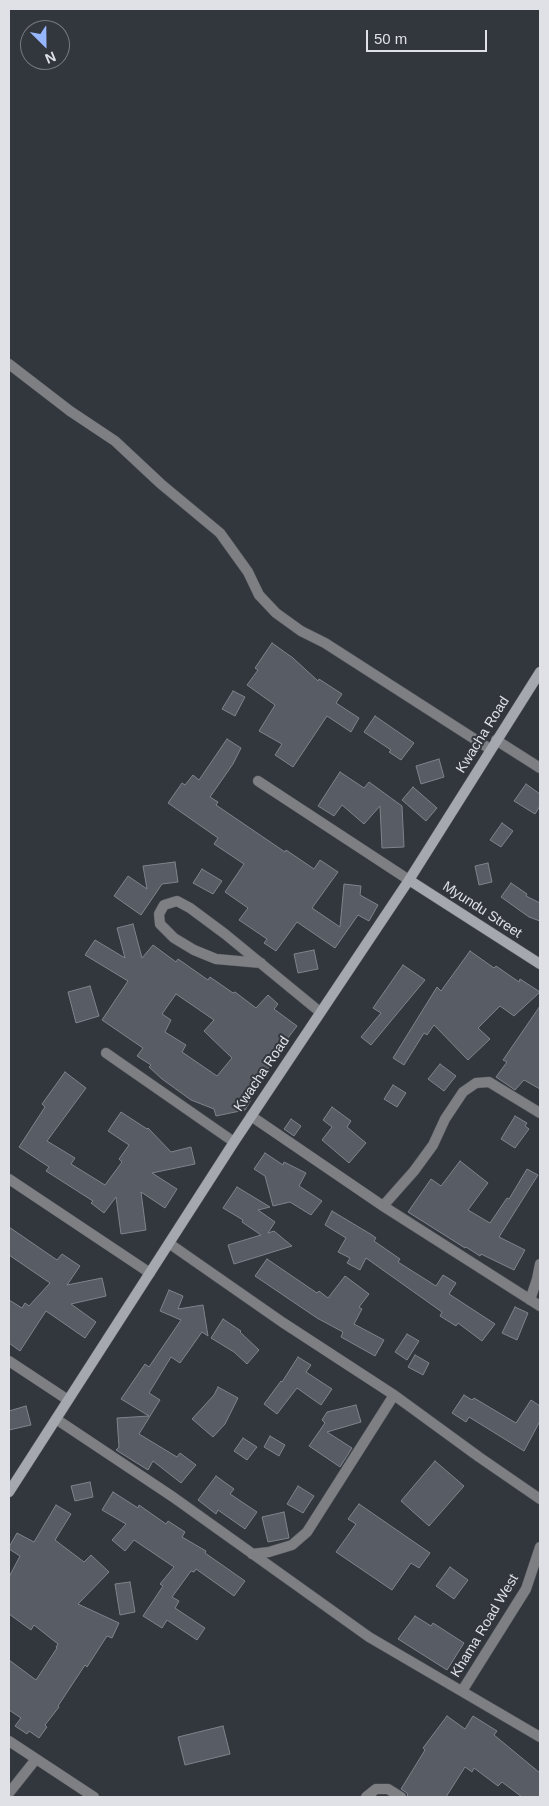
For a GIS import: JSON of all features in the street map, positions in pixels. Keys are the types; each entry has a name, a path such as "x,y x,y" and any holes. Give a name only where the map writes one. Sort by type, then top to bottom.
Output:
{"main road":[{"name":"Kwacha Road","path":"9,1492 234,1142 409,880 540,672"},
{"name":"Myundu Street","path":"409,880 540,964"}],"street":[{"path":"9,364 70,411 116,441 161,484 220,532 248,572 259,595 276,613 301,631 325,643 493,744 540,768"},
{"path":"258,781 409,880"},
{"path":"261,963 216,959 194,950 174,938 160,924 159,914 164,905 177,901 190,908 261,963 320,1012"},
{"path":"106,1053 234,1142"},
{"path":"383,1206 414,1171 433,1145 445,1118 463,1092 476,1083 489,1082 540,1113"},
{"path":"251,1116 383,1206 540,1306"},
{"path":"9,1179 150,1273"},
{"path":"170,1244 282,1322 394,1395 479,1458 540,1499"},
{"path":"530,1300 538,1279 540,1264"},
{"path":"9,1361 68,1400"},
{"path":"252,1554 269,1552 292,1545 307,1532 394,1395"},
{"path":"56,1419 173,1497 369,1637 540,1737"},
{"name":"Khama Road West","path":"462,1691 526,1589 540,1547"},
{"path":"9,1741 94,1797"},
{"path":"9,1793 36,1759"},
{"path":"366,1797 376,1790 388,1789 401,1797"}],"building":[{"path":"272,643 293,658 318,681 319,679 342,694 336,703 359,718 351,732 327,716 293,767 275,755 282,744 259,731 275,705 247,685 258,670 255,668"},
{"path":"233,691 245,697 235,716 222,709"},
{"path":"375,716 414,743 401,760 389,752 391,750 364,732"},
{"path":"227,739 241,748 233,764 210,797 218,802 216,805 285,852 286,850 314,869 320,860 338,872 312,908 340,927 344,884 361,886 360,895 378,905 369,921 358,915 335,948 297,922 276,951 264,943 267,939 239,920 248,908 225,892 244,864 214,844 218,838 168,803 182,783 185,785 193,775 199,780"},
{"path":"439,759 444,777 421,784 416,766"},
{"path":"340,772 364,788 369,782 402,806 404,847 382,848 380,806 364,824 342,805 334,816 318,806"},
{"path":"526,784 540,794 540,806 535,814 514,801"},
{"path":"413,787 437,808 426,821 402,800"},
{"path":"502,823 513,831 501,847 490,840"},
{"path":"175,862 178,882 162,884 141,915 114,896 128,876 147,889 143,866"},
{"path":"488,863 492,882 479,885 475,866"},
{"path":"202,869 222,881 213,894 193,883"},
{"path":"511,883 527,894 526,896 540,903 540,921 529,917 501,897"},
{"path":"133,924 142,958 153,945 176,962 178,959 208,980 210,977 233,993 235,992 256,1008 268,995 278,1004 274,1009 297,1026 284,1043 249,1099 251,1100 245,1110 216,1116 214,1109 191,1100 162,1079 149,1067 151,1065 137,1056 143,1048 102,1020 128,981 85,955 95,940 125,958 117,928","holes":["176,994 214,1020 204,1031 232,1058 217,1076 182,1052 186,1045 165,1032 171,1020 162,1014"]},
{"path":"314,950 318,969 298,973 294,954"},
{"path":"470,951 494,968 496,966 519,982 520,979 540,992 514,1016 500,1006 478,1028 490,1039 468,1060 434,1025 427,1035 424,1033 404,1065 393,1058 437,987 441,991"},
{"path":"403,965 425,980 371,1045 361,1037 381,1013 373,1008"},
{"path":"90,986 99,1016 76,1023 68,992"},
{"path":"540,1006 540,1089 524,1080 515,1090 496,1077 507,1062 503,1060"},
{"path":"440,1064 456,1076 444,1091 428,1079"},
{"path":"65,1072 86,1088 47,1141 75,1158 71,1164 105,1185 122,1162 119,1159 129,1145 108,1131 121,1112 148,1128 171,1152 191,1147 195,1164 152,1173 177,1189 165,1208 141,1192 146,1230 121,1234 116,1197 104,1213 91,1203 93,1201 46,1171 49,1167 19,1147 45,1107 42,1104"},
{"path":"393,1085 406,1093 397,1107 384,1099"},
{"path":"332,1107 351,1121 347,1127 366,1143 349,1163 322,1140 332,1127 323,1120"},
{"path":"515,1116 527,1123 525,1126 529,1129 515,1148 501,1139"},
{"path":"291,1119 301,1126 294,1136 284,1129"},
{"path":"265,1153 283,1165 284,1162 306,1173 299,1186 322,1201 311,1215 290,1202 273,1206 265,1176 254,1169"},
{"path":"460,1161 488,1183 468,1210 490,1223 507,1198 509,1199 527,1169 538,1175 499,1237 525,1250 514,1270 465,1248 408,1212 431,1179 441,1186"},
{"path":"237,1187 270,1207 258,1210 275,1222 268,1233 274,1231 292,1246 234,1264 228,1245 261,1235 242,1222 243,1220 223,1208"},
{"path":"332,1211 372,1235 376,1238 374,1241 400,1259 398,1262 436,1286 443,1275 456,1283 449,1294 495,1324 482,1341 458,1323 456,1326 440,1316 442,1312 366,1258 360,1270 347,1263 350,1258 338,1252 346,1238 325,1225"},
{"path":"9,1227 57,1260 62,1254 80,1266 67,1285 102,1278 106,1296 71,1304 96,1322 85,1338 46,1311 20,1351 9,1343 9,1300 22,1308 25,1303 29,1306 50,1283 9,1255"},
{"path":"267,1259 317,1293 319,1291 328,1298 345,1276 369,1294 359,1307 362,1309 354,1324 384,1340 375,1356 341,1337 343,1332 317,1318 255,1276"},
{"path":"169,1290 183,1296 178,1309 203,1305 208,1336 202,1332 180,1363 171,1357 149,1393 160,1400 139,1434 177,1457 180,1453 196,1465 181,1483 153,1461 148,1470 116,1450 119,1447 117,1418 149,1416 121,1399 145,1364 149,1367 181,1320 160,1311"},
{"path":"515,1307 528,1313 517,1340 502,1333"},
{"path":"223,1319 241,1331 259,1350 247,1364 234,1352 211,1338"},
{"path":"407,1334 419,1341 407,1360 395,1352"},
{"path":"415,1355 429,1363 423,1375 408,1367"},
{"path":"298,1357 311,1365 306,1372 332,1389 321,1405 297,1388 277,1414 264,1404 282,1382"},
{"path":"218,1387 238,1398 225,1424 213,1437 192,1419 214,1395"},
{"path":"464,1395 472,1400 474,1398 516,1423 531,1400 540,1406 540,1421 524,1451 469,1417 466,1422 452,1413"},
{"path":"356,1405 361,1422 327,1432 352,1448 340,1467 309,1446 325,1423 322,1420 327,1412"},
{"path":"26,1406 31,1425 9,1430 9,1411"},
{"path":"270,1436 285,1445 279,1456 264,1447"},
{"path":"243,1438 257,1447 247,1460 234,1451"},
{"path":"435,1461 464,1486 429,1526 401,1501"},
{"path":"216,1476 234,1489 230,1494 257,1512 245,1529 218,1510 216,1514 198,1500"},
{"path":"90,1482 93,1497 75,1501 71,1486"},
{"path":"298,1486 314,1496 303,1513 287,1504"},
{"path":"113,1492 138,1508 139,1505 166,1524 168,1521 185,1532 182,1537 206,1551 205,1553 245,1581 234,1596 196,1569 194,1572 191,1571 172,1597 179,1601 175,1608 205,1628 197,1640 167,1620 162,1628 143,1616 163,1586 160,1584 174,1567 134,1540 125,1551 112,1540 126,1524 102,1510"},
{"path":"359,1504 430,1553 419,1568 411,1563 392,1590 336,1552 356,1524 348,1519"},
{"path":"56,1505 71,1514 55,1540 84,1562 91,1555 109,1572 78,1604 119,1623 112,1638 107,1636 87,1667 85,1665 59,1707 45,1725 47,1727 39,1738 29,1731 27,1734 15,1726 21,1718 9,1710 9,1660 36,1680 58,1644 34,1625 31,1630 9,1614 9,1577 20,1556 9,1549 9,1547 17,1533 34,1542"},
{"path":"284,1512 289,1538 268,1542 262,1517"},
{"path":"450,1567 468,1580 454,1599 436,1586"},
{"path":"130,1582 135,1612 120,1615 115,1584"},
{"path":"415,1616 431,1626 433,1623 464,1643 447,1670 398,1639"},
{"path":"447,1716 465,1729 473,1716 497,1731 494,1735 540,1773 540,1797 522,1797 502,1782 498,1786 474,1768 472,1772 465,1767 446,1797 408,1797 407,1793 401,1789 425,1750 423,1748"},
{"path":"223,1726 230,1754 185,1765 178,1737"}]}
